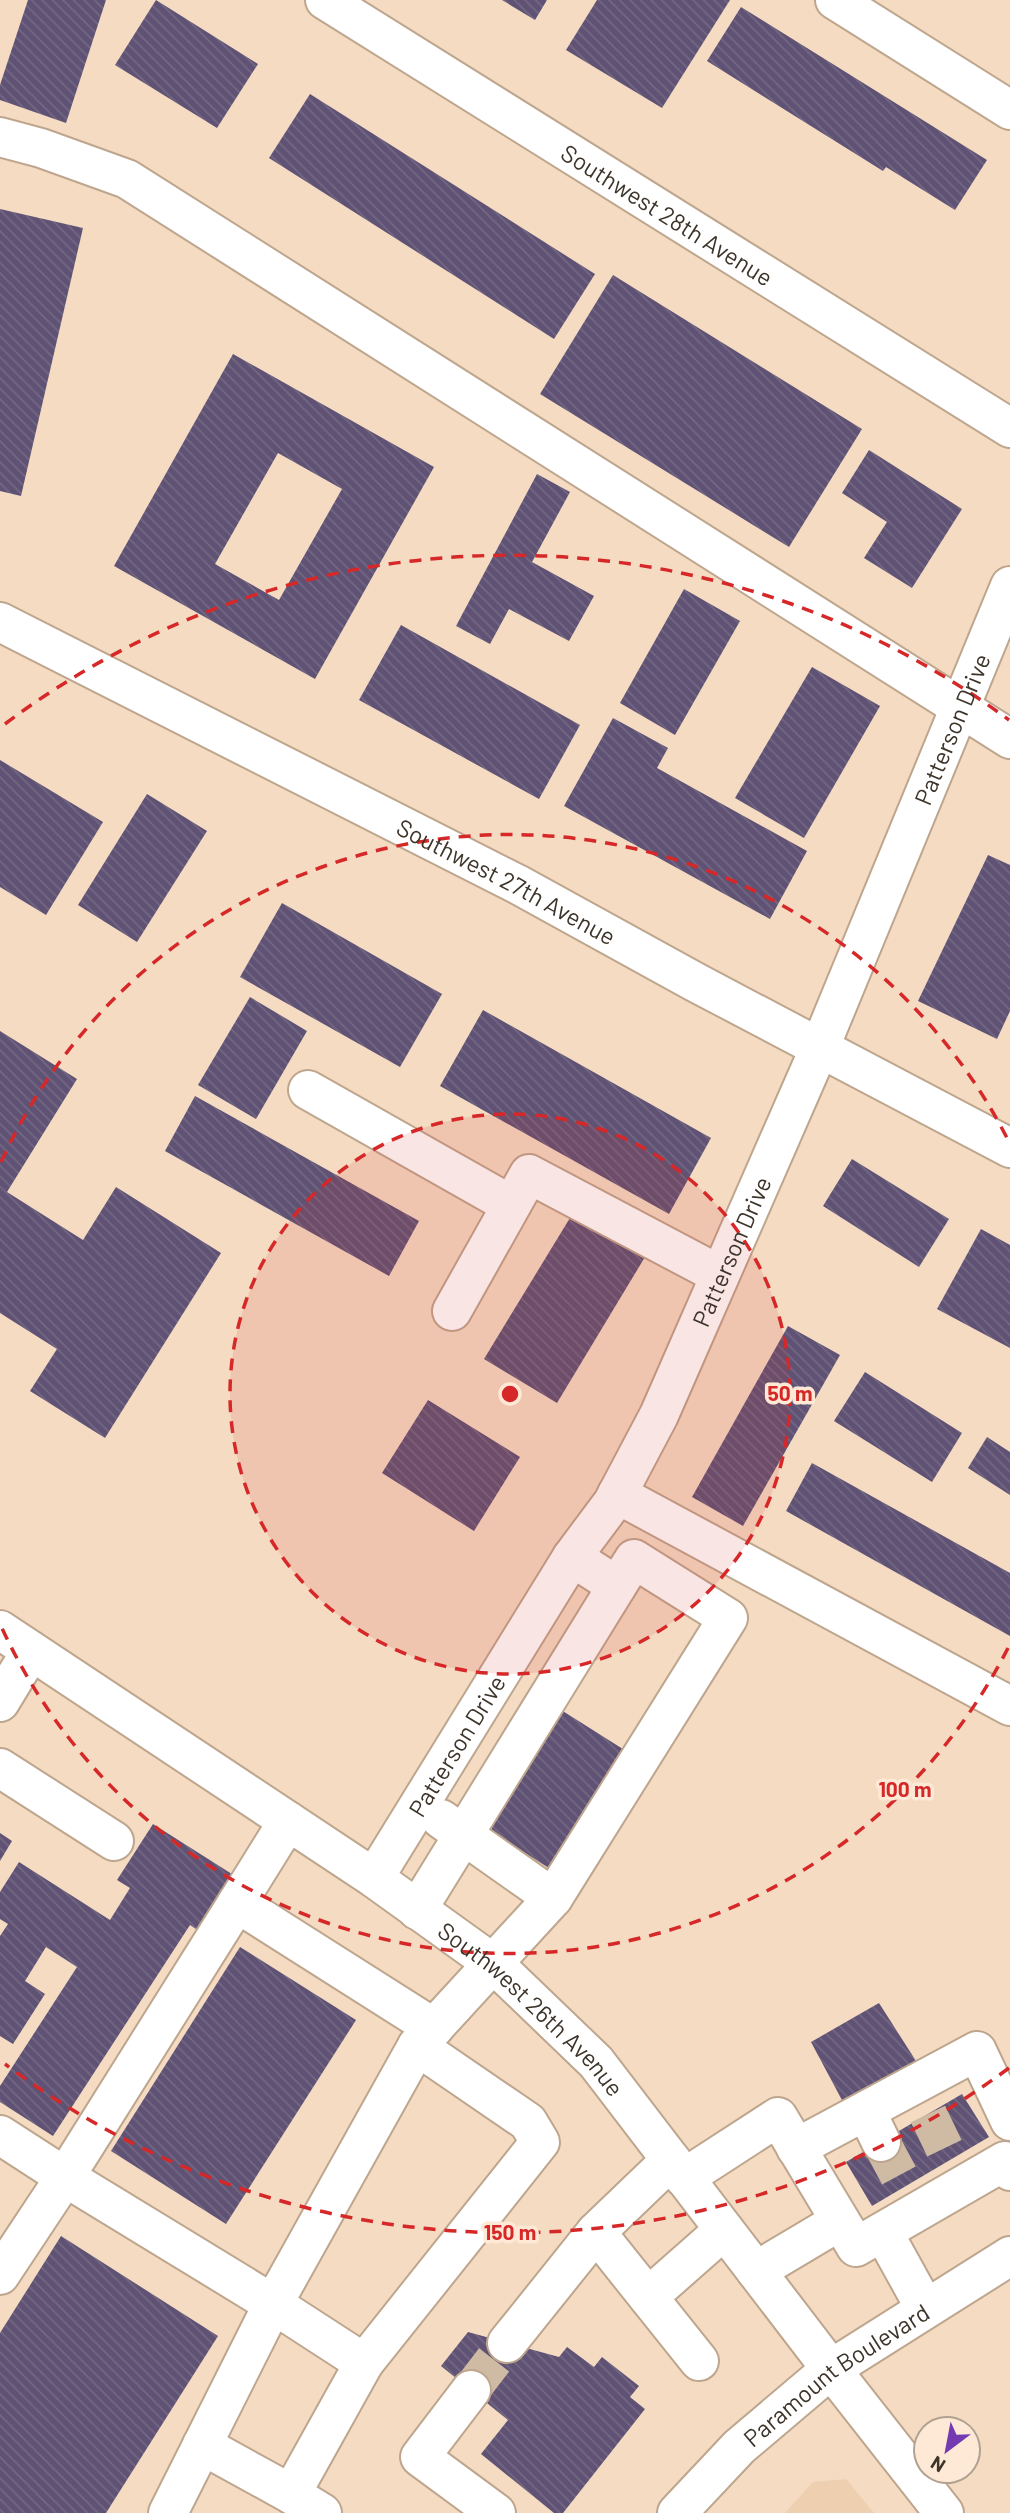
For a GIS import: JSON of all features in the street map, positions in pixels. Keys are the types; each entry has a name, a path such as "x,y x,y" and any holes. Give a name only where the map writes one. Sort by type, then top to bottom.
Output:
{"street":[{"name":"Southwest 28th Avenue","path":"326,0 1010,428"},
{"path":"835,0 1010,110"},
{"path":"0,137 41,148 127,179 1010,739"},
{"name":"Patterson Drive","path":"374,1878 572,1557 617,1494 659,1415 718,1274 820,1047 1010,586"},
{"name":"Southwest 27th Avenue","path":"0,622 517,884 1010,1147"},
{"path":"308,1090 511,1205"},
{"path":"452,1311 529,1174 718,1274"},
{"path":"617,1494 1010,1706"},
{"path":"572,1557 617,1586"},
{"path":"167,2513 273,2304 425,2037 495,1965 554,1898 728,1618 634,1559 566,1664 417,1910"},
{"path":"523,1635 566,1664"},
{"path":"0,1702 15,1640"},
{"name":"Southwest 26th Avenue","path":"15,1640 374,1878 495,1965 596,2062 944,2513"},
{"path":"0,1768 114,1841"},
{"path":"419,1806 463,1832 554,1898"},
{"path":"0,2275 65,2177 288,1821"},
{"path":"202,2445 306,2504 364,2363 540,2142 528,2122 425,2037 236,1903"},
{"path":"796,2148 873,2127 921,2100 977,2051 1010,2122"},
{"path":"508,2343 596,2232 678,2169 778,2117 856,2248 883,2232 910,2200 956,2173 1008,2154"},
{"path":"0,2135 364,2363"},
{"path":"755,2271 840,2221"},
{"path":"649,2297 724,2230"},
{"path":"596,2232 699,2361"},
{"path":"883,2232 925,2308"},
{"name":"Paramount Boulevard","path":"677,2513 739,2446 831,2369 1010,2256"},
{"path":"471,2390 420,2457 496,2513"}],"shaded area":[{"path":"846,2479 874,2513 785,2513 813,2482"}],"building":[{"path":"28,0 106,0 66,123 0,100 0,85"},
{"path":"156,0 258,64 217,128 115,65"},
{"path":"502,0 547,0 535,20"},
{"path":"597,0 730,0 662,108 566,50"},
{"path":"741,7 987,160 955,210 886,167 883,171 707,61"},
{"path":"310,94 595,274 554,339 269,158"},
{"path":"0,209 83,228 21,496 0,491"},
{"path":"613,275 862,429 789,547 540,394"},
{"path":"233,354 434,467 315,679 114,566","holes":["278,453 342,489 279,600 215,564"]},
{"path":"869,450 962,509 912,588 864,558 887,522 842,493"},
{"path":"537,474 570,492 532,562 594,596 569,641 509,609 490,644 456,626"},
{"path":"684,589 740,621 675,735 620,703"},
{"path":"401,625 580,725 539,799 359,700"},
{"path":"812,667 880,706 804,838 735,798"},
{"path":"613,718 668,748 657,768 807,851 770,919 564,806"},
{"path":"0,760 103,822 46,915 0,887"},
{"path":"147,794 207,831 137,942 78,905"},
{"path":"988,855 1010,865 1010,1011 997,1039 918,1001"},
{"path":"282,903 442,994 400,1067 240,977"},
{"path":"250,997 307,1031 256,1119 198,1085"},
{"path":"483,1010 711,1138 669,1214 440,1086"},
{"path":"0,1031 77,1079 7,1192 83,1240 116,1187 221,1253 105,1438 30,1391 57,1349 0,1313"},
{"path":"195,1096 419,1221 389,1276 165,1151"},
{"path":"852,1159 949,1219 919,1267 823,1206"},
{"path":"576,1208 648,1252 557,1403 484,1359"},
{"path":"981,1229 1010,1245 1010,1348 937,1309"},
{"path":"788,1326 840,1355 743,1526 692,1497"},
{"path":"865,1372 962,1433 932,1482 834,1421"},
{"path":"428,1400 520,1457 474,1531 382,1473"},
{"path":"987,1437 1010,1452 1010,1495 968,1468"},
{"path":"812,1463 1010,1573 1010,1636 786,1511"},
{"path":"558,1708 626,1751 552,1870 484,1827"},
{"path":"153,1824 235,1876 199,1931 190,1925 53,2136 0,2102 0,2086 77,1967 46,1947 25,1981 45,1994 13,2044 0,2036 0,1936 8,1924 0,1919 0,1892 19,1862 110,1920 130,1888 117,1880"},
{"path":"0,1833 12,1841 0,1861"},
{"path":"240,1947 356,2020 226,2224 111,2151"},
{"path":"879,2003 916,2061 843,2102 811,2042"},
{"path":"962,2094 989,2137 872,2206 846,2162"},
{"path":"61,2236 218,2336 106,2513 0,2513 0,2333"},
{"path":"468,2332 559,2357 567,2347 594,2367 602,2357 639,2386 630,2397 645,2409 563,2513 554,2513 481,2454 508,2420 441,2366"}],"tunnel":[{"path":"928,2114 950,2160"},
{"path":"881,2142 905,2187"},
{"path":"471,2390 507,2343"}]}
